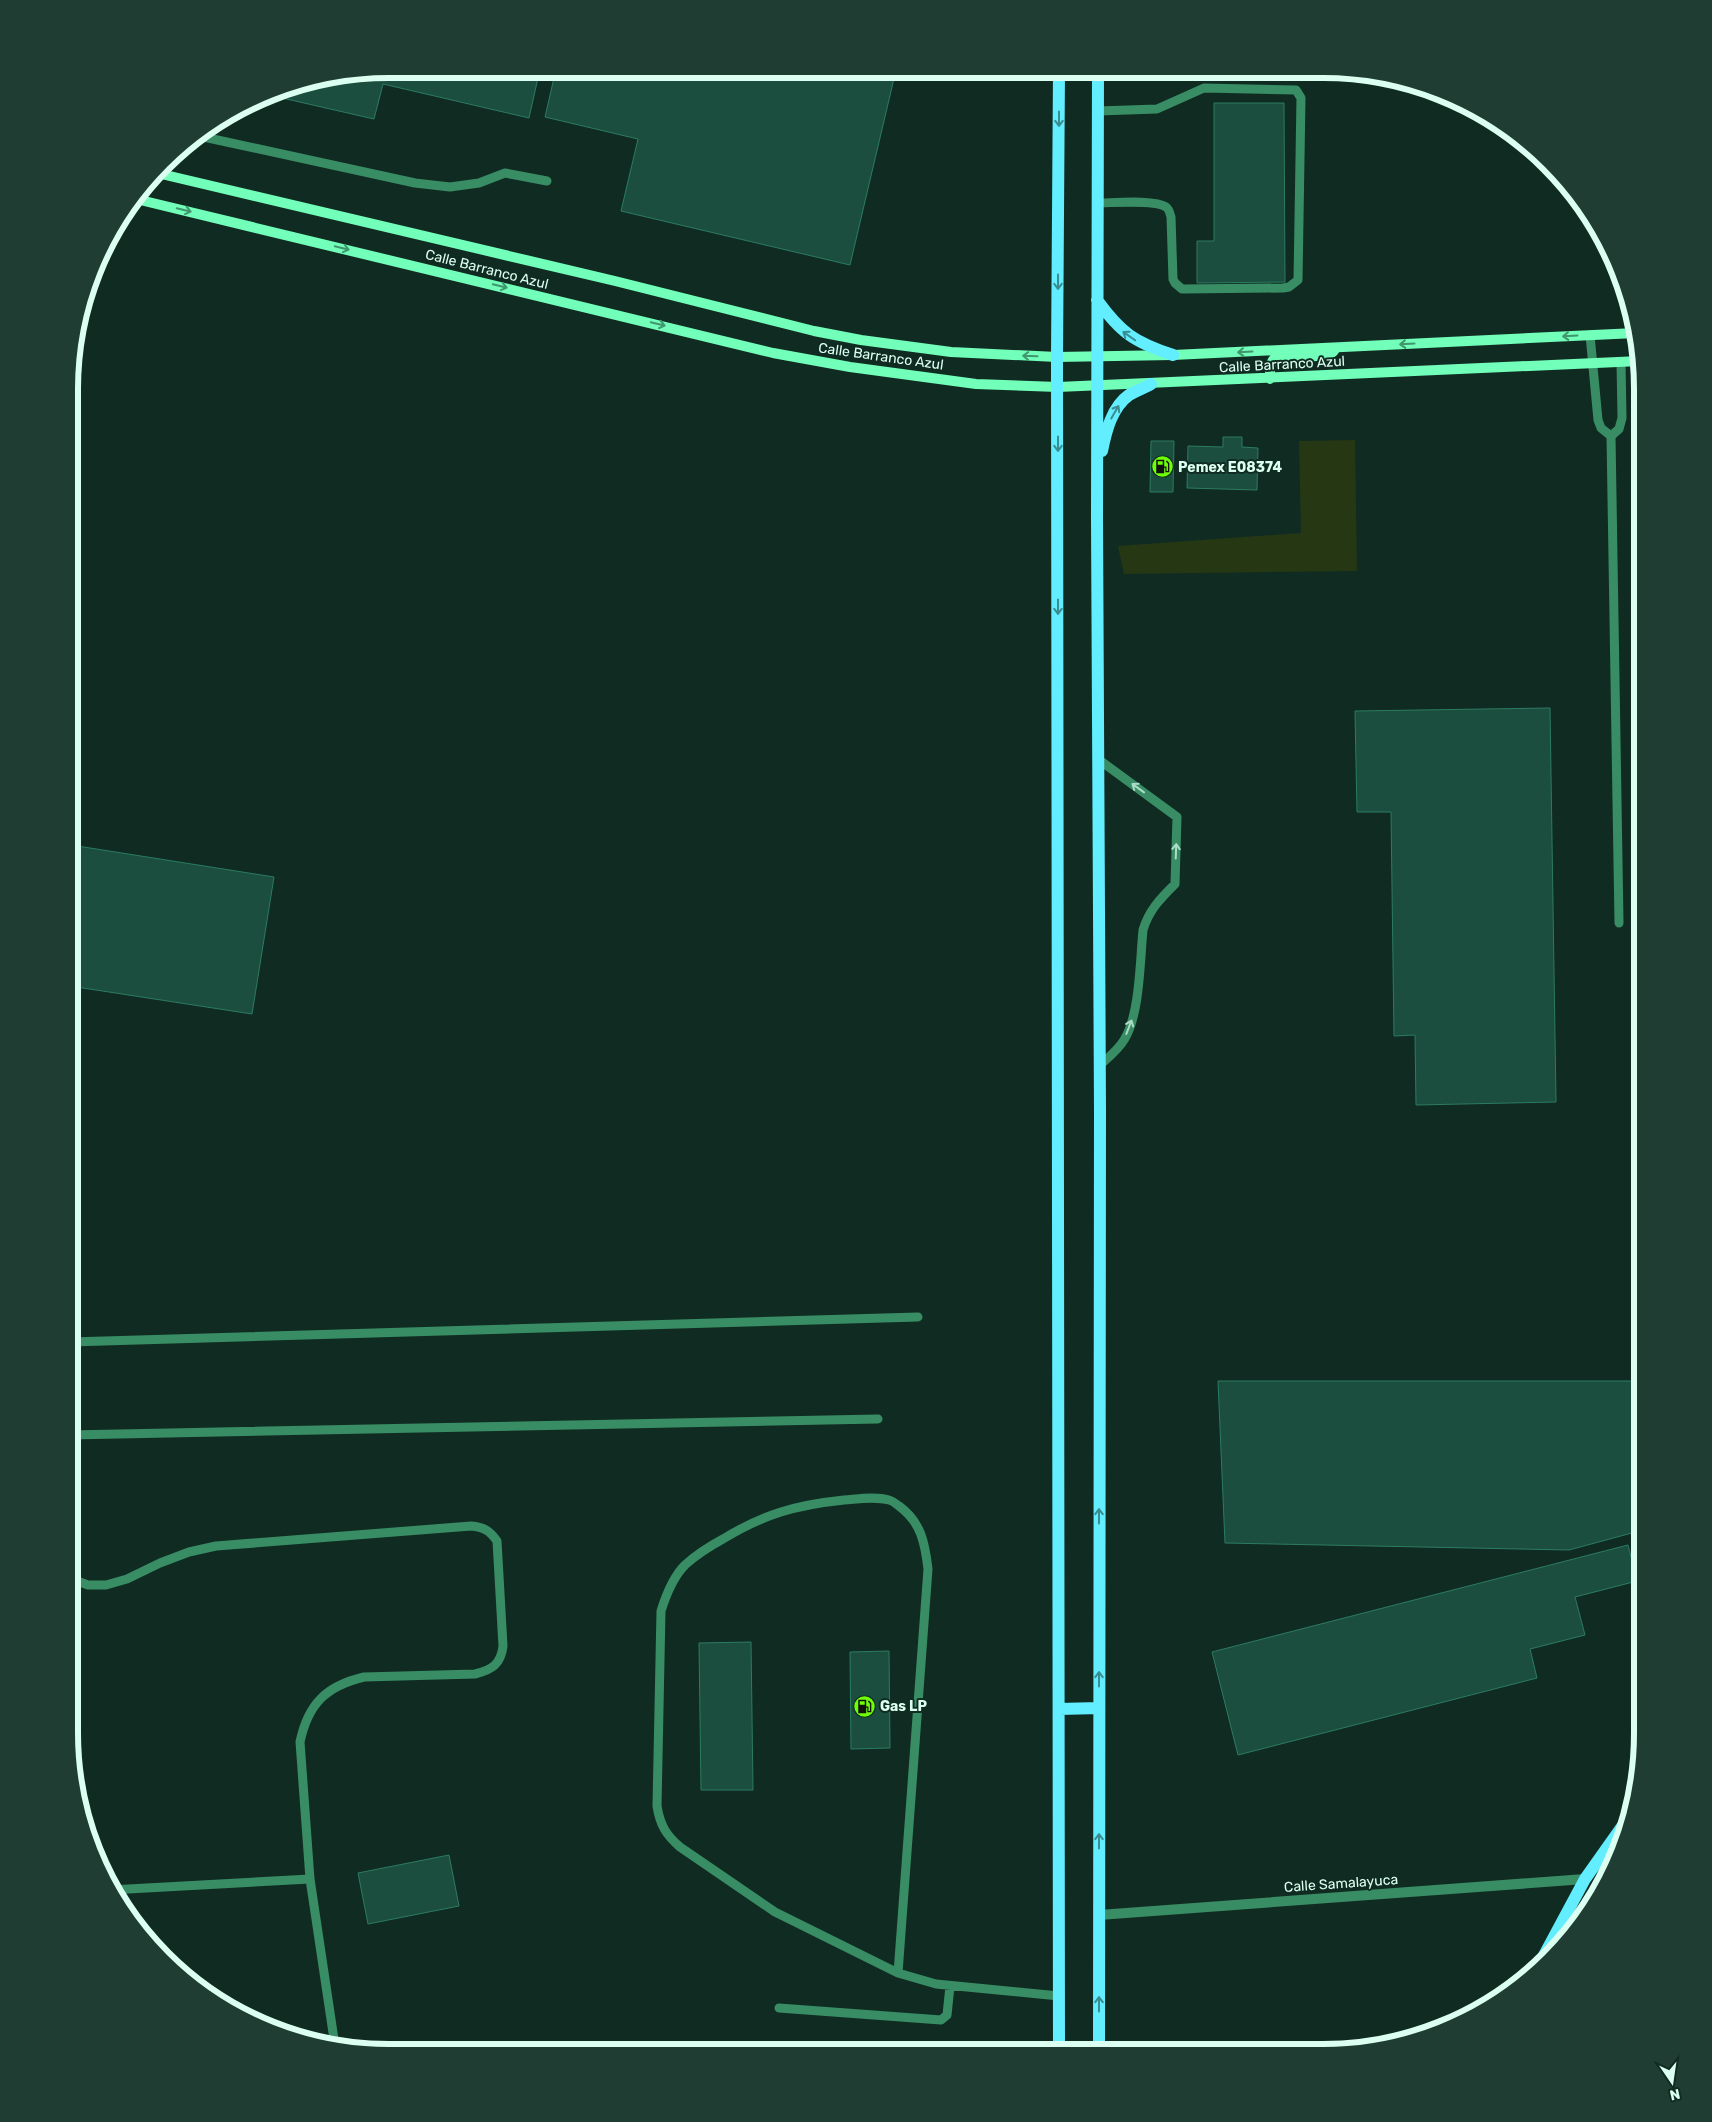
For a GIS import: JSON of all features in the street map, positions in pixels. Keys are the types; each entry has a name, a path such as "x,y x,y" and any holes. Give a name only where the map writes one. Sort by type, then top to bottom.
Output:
{"main road":[{"path":"1058,2044 1057,357 1059,78"},
{"path":"1098,78 1099,2044"},
{"name":"Calle Barranco Azul","path":"164,175 615,281 814,331 861,340 951,352 1057,357 1173,355 1630,333"},
{"name":"Calle Barranco Azul","path":"141,200 773,353 850,367 976,384 1058,387 1097,386 1633,361"},
{"path":"1097,300 1111,320 1132,338 1173,355"},
{"path":"1270,379 1270,366 1273,360 1331,354 1336,347"},
{"path":"1097,476 1109,425 1115,412 1129,395 1151,384"},
{"path":"1059,1709 1099,1708"},
{"path":"1548,1947 1585,1879 1618,1832"}],"street":[{"name":"Calle Samalayuca","path":"1099,1915 1585,1879"}],"lane":[{"path":"1098,111 1157,109 1204,88 1296,90 1301,98 1298,280 1295,284 1283,288 1182,289 1175,284 1173,279 1171,217 1170,211 1166,206 1153,203 1098,203"},
{"path":"205,137 415,183 450,187 479,183 505,173 547,180"},
{"path":"1590,335 1598,420 1601,428 1611,436"},
{"path":"1619,923 1611,436 1619,428 1622,418 1622,362"},
{"path":"1098,758 1178,817 1175,884 1152,908 1143,930 1134,1007 1129,1030 1115,1052 1100,1065"},
{"path":"78,1342 918,1317"},
{"path":"78,1435 878,1419"},
{"path":"898,1973 928,1569 925,1540 916,1523 906,1511 890,1500 864,1499 813,1503 784,1510 750,1522 684,1565 668,1590 661,1611 657,1806 660,1821 667,1836 768,1908 898,1973 920,1981 950,1986 1059,1996"},
{"path":"78,1581 88,1585 106,1585 127,1579 160,1563 190,1552 242,1542 471,1526 482,1527 491,1532 497,1541 503,1646 502,1656 497,1665 487,1671 475,1674 364,1677 347,1681 330,1690 318,1700 304,1726 300,1742 310,1879 334,2040"},
{"path":"119,1889 310,1879"},
{"path":"779,2008 941,2020 948,2015 950,1986"}],"green space":[{"path":"1355,440 1357,571 1124,574 1118,546 1301,533 1299,441"}],"building":[{"path":"369,78 538,78 529,118 383,84 374,119 280,97 328,83"},
{"path":"554,78 894,78 850,265 621,211 638,139 545,117"},
{"path":"1214,103 1284,103 1285,282 1197,283 1197,241 1214,241"},
{"path":"1223,437 1242,437 1242,447 1258,448 1257,490 1187,488 1188,446 1223,447"},
{"name":"Pemex E08374","path":"1151,441 1174,441 1173,492 1150,492"},
{"path":"1550,708 1556,1102 1416,1105 1415,1035 1394,1036 1391,812 1357,812 1355,711"},
{"path":"78,846 274,877 252,1014 78,987"},
{"path":"1218,1381 1634,1381 1634,1532 1569,1550 1225,1543"},
{"path":"1628,1545 1634,1569 1634,1582 1575,1597 1585,1635 1530,1649 1537,1678 1238,1755 1212,1652"},
{"path":"751,1642 753,1790 701,1790 699,1643"},
{"path":"889,1651 890,1748 851,1749 850,1652"},
{"path":"449,1855 459,1906 368,1924 358,1873"}],"place":[{"name":"Pemex E08374","path":"1162,467"},
{"name":"Gas LP","path":"864,1706"}]}
